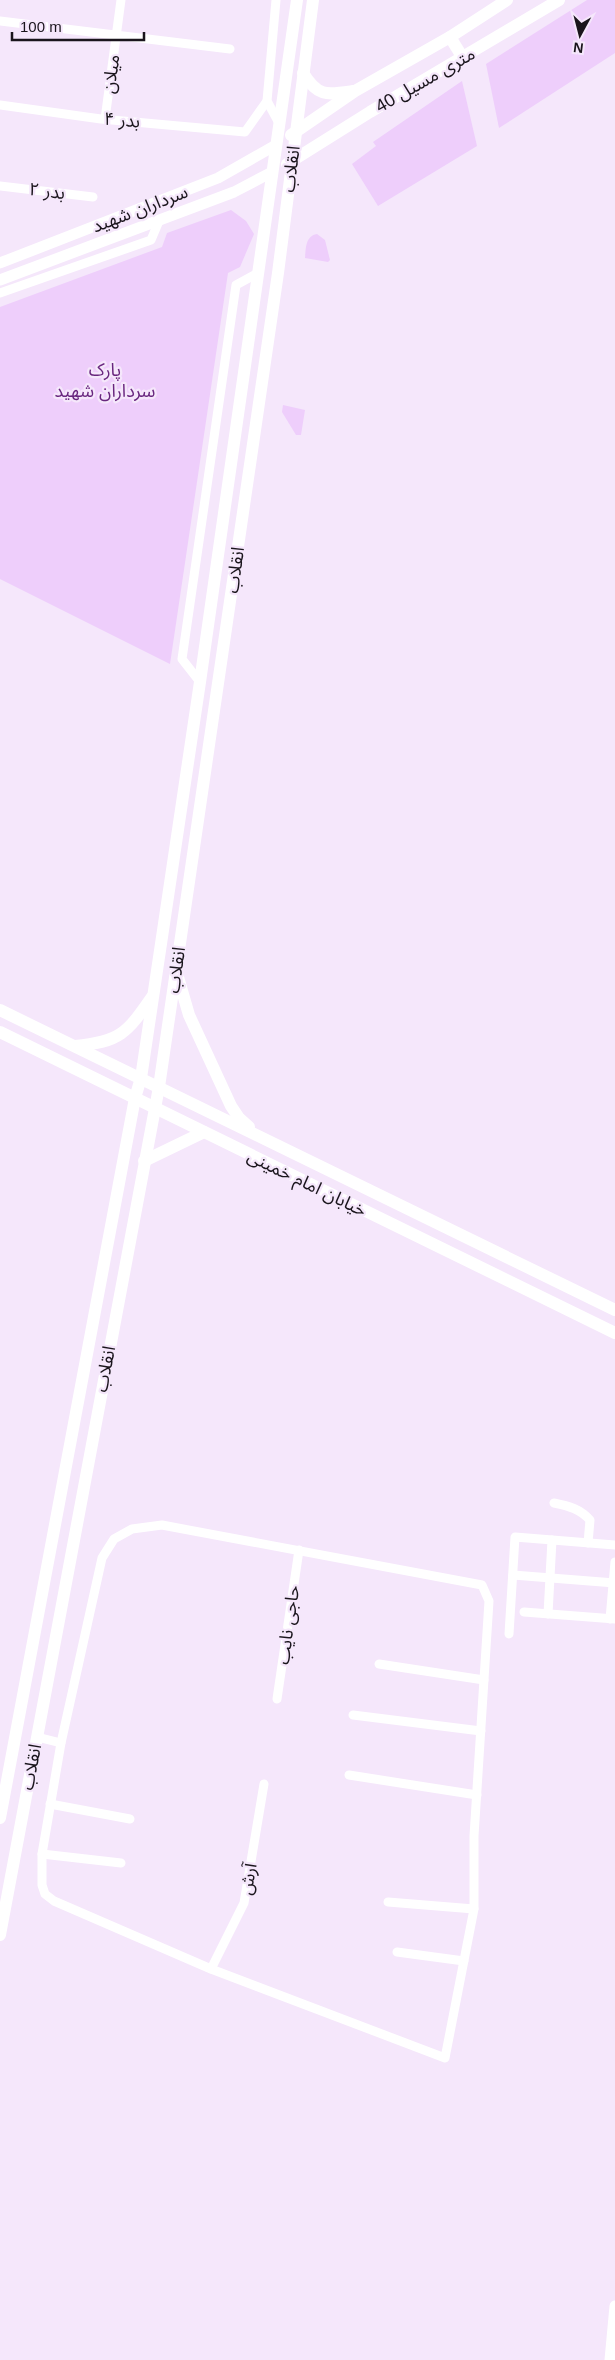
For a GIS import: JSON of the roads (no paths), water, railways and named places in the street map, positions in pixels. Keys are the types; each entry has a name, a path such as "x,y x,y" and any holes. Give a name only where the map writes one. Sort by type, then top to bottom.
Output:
{"main road":[{"name":"انقلاب","path":"0,1818 135,1098 141,1078 200,682 297,0"},
{"name":"انقلاب","path":"0,1934 159,1087 278,273 291,162 314,0"},
{"name":"40 متری مسیل","path":"272,172 559,0"},
{"name":"40 متری مسیل","path":"276,145 356,91 450,37 501,2"},
{"path":"450,37 463,58"},
{"path":"303,73 318,92 330,94 356,91"},
{"path":"176,968 189,1014 231,1106 239,1118 260,1137"},
{"path":"75,1046 100,1044 118,1037 133,1024 153,995"},
{"name":"خیابان امام خمینی","path":"0,1010 615,1310"},
{"name":"خیابان امام خمینی","path":"0,1032 615,1333"},
{"path":"144,1161 204,1132"},
{"path":"128,1137 148,1142"},
{"path":"50,1548 72,1552"}],"street":[{"name":"میلان","path":"105,119 121,0"},
{"path":"276,0 267,101 279,123"},
{"path":"0,21 230,49"},
{"name":"بدر ۴","path":"0,105 105,119 245,132 267,101"},
{"name":"سرداران شهید","path":"0,263 218,178 276,145"},
{"name":"سرداران شهید","path":"0,280 159,222 234,192 272,172"},
{"name":"بدر ۲","path":"0,186 94,197"},
{"path":"0,293 151,240 159,222"},
{"path":"200,682 182,659 236,285 258,273"},
{"path":"554,1502 577,1509 590,1520 588,1542"},
{"path":"162,1524 299,1550 482,1584 489,1601 477,1795 474,1909 445,2058 211,1969 54,1900 45,1894 42,1885 42,1854 61,1742 102,1558 114,1539 132,1529 162,1524"},
{"path":"509,1634 515,1536 615,1545"},
{"path":"548,1614 552,1540"},
{"name":"حاجی نایب","path":"277,1699 299,1550"},
{"path":"524,1612 612,1619 615,1562"},
{"path":"513,1575 614,1583"},
{"path":"378,1664 484,1680"},
{"path":"353,1715 481,1731"},
{"path":"37,1737 61,1742"},
{"path":"349,1775 477,1795"},
{"name":"آرش","path":"211,1969 244,1903 264,1784"},
{"path":"50,1804 130,1819"},
{"path":"42,1854 121,1863"},
{"path":"388,1902 474,1909"},
{"path":"397,1952 464,1961"},
{"path":"610,2360 615,2306"}],"park label":[{"name":"پارک سرداران شهید","path":"105,380"}]}
